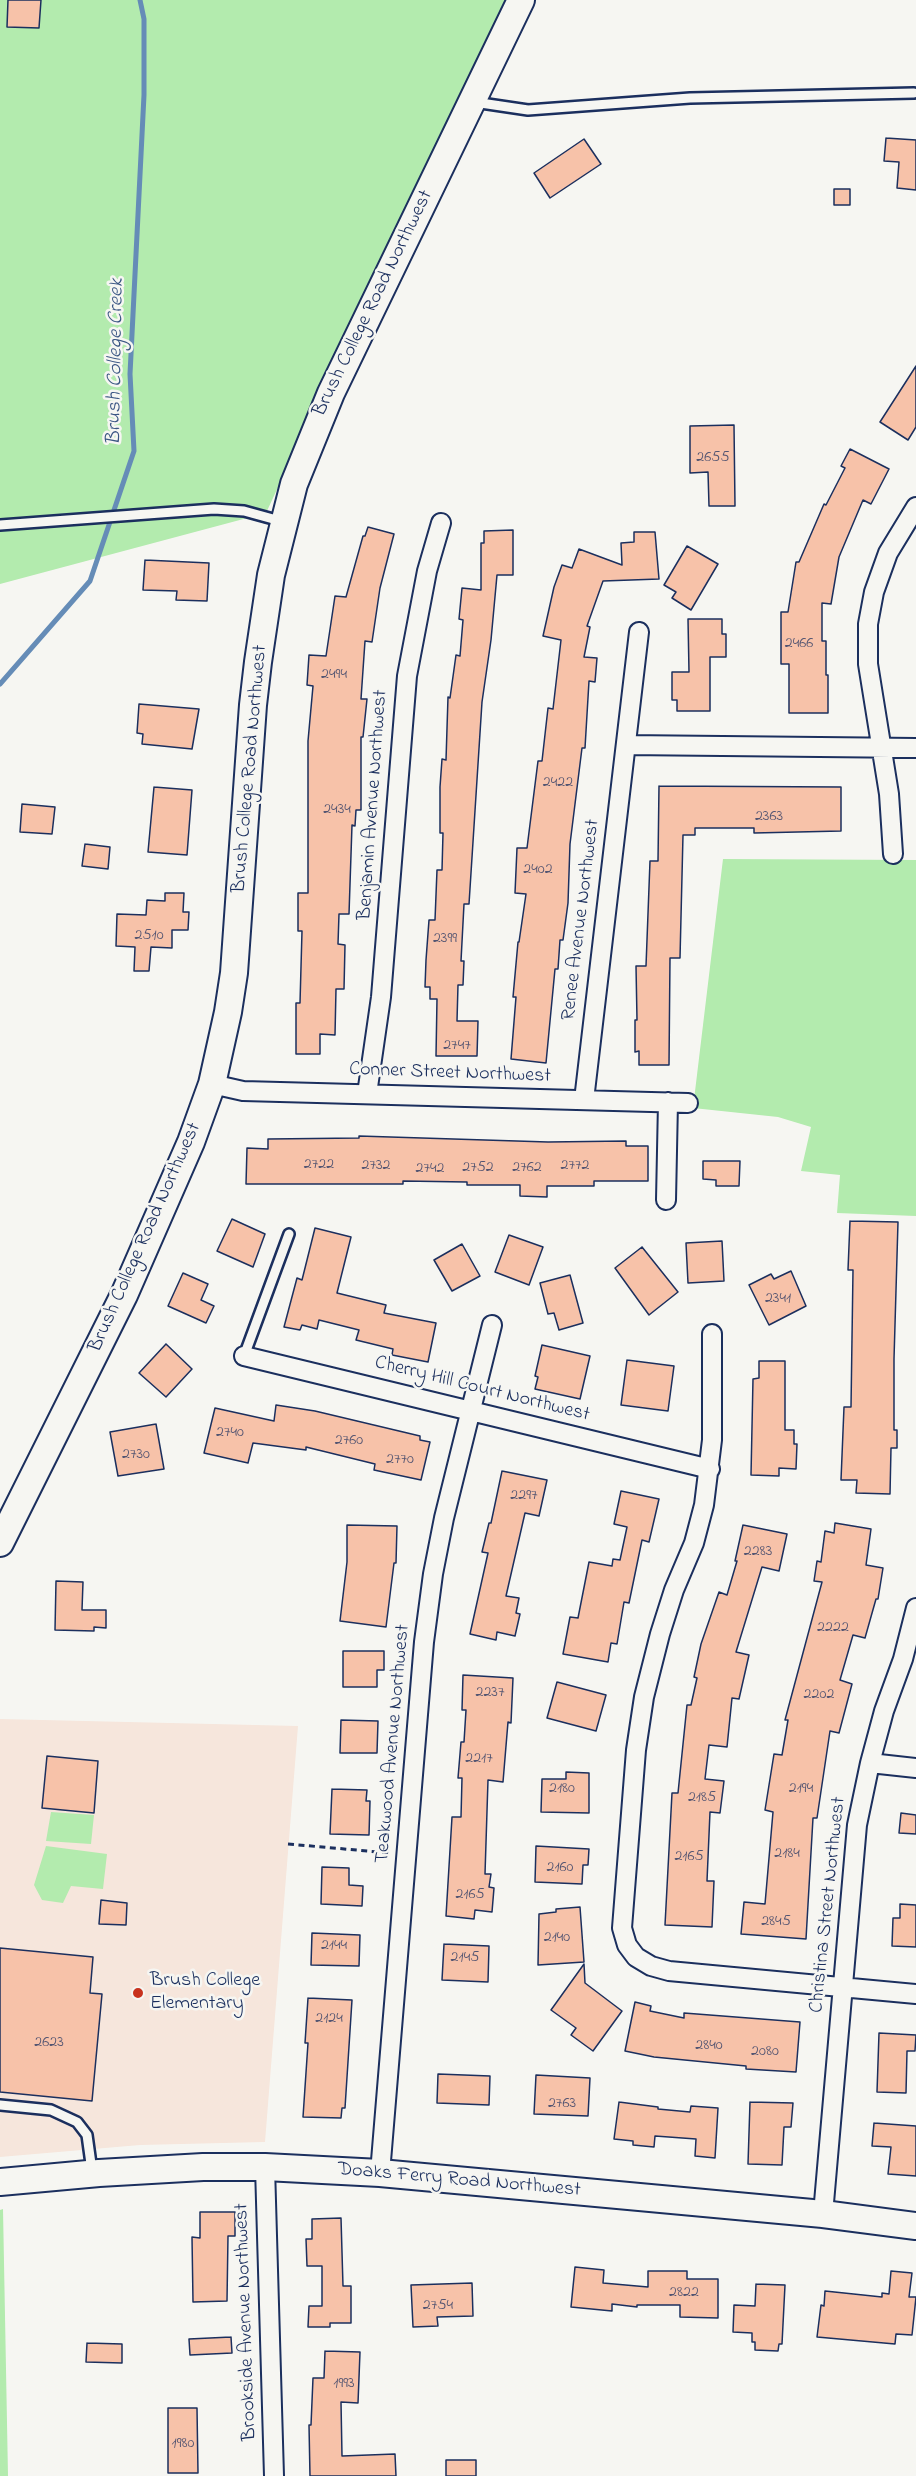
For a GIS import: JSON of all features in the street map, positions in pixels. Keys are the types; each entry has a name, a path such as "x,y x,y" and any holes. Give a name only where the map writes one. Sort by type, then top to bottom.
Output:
{"street":[{"name":"Brush College Road Northwest","path":"0,1543 124,1295 191,1143 212,1084 234,973 258,662 271,575 304,455 331,393 521,0"},
{"path":"893,854 882,748 868,664 868,624 874,592 888,553 916,507"},
{"name":"Benjamin Avenue Northwest","path":"367,1094 381,997 406,676 424,581 441,524"},
{"name":"Renee Avenue Northwest","path":"584,1100 639,632"},
{"path":"626,745 916,748"},
{"name":"Conner Street Northwest","path":"212,1084 243,1091 688,1103"},
{"path":"666,1200 668,1102"},
{"name":"Teakwood Avenue Northwest","path":"380,2173 424,1642 433,1574 444,1518 492,1325"},
{"path":"712,1334 710,1468 694,1543 674,1590 660,1634 644,1697 636,1750 622,1928 627,1945 636,1957 651,1966 669,1971 916,1994"},
{"name":"Cherry Hill Court Northwest","path":"243,1356 710,1468"},
{"name":"Christina Street Northwest","path":"823,2214 857,1824 884,1711 903,1659 916,1608"},
{"path":"870,1763 916,1768"},
{"name":"Doaks Ferry Road Northwest","path":"0,2182 93,2173 203,2167 266,2167 380,2173 823,2214 916,2226"},
{"name":"Brookside Avenue Northwest","path":"266,2167 274,2476"}],"lane":[{"path":"471,102 528,110 690,98 814,93 914,93"},
{"path":"0,525 214,509 244,511 284,522"},
{"path":"243,1356 289,1234"},
{"path":"0,2105 51,2110 77,2122 87,2135 93,2173"}],"path":[{"path":"288,1844 406,1854"}],"shaded area":[{"name":"Brush College Elementary","path":"0,1719 298,1726 265,2142 140,2145 0,2157"}],"green space":[{"path":"0,0 505,0 266,513 0,584"},
{"path":"723,859 916,860 916,1216 837,1213 840,1175 801,1171 811,1127 778,1117 693,1108"},
{"path":"51,1812 94,1815 91,1844 46,1841"},
{"path":"46,1846 107,1854 103,1889 71,1886 63,1903 42,1900 34,1885"},
{"path":"3,2209 8,2476 0,2476 0,2210"}],"building":[{"path":"8,0 41,0 39,28 7,27"},
{"path":"886,138 916,140 916,190 897,188 899,162 884,161"},
{"path":"584,139 601,164 550,198 534,173"},
{"path":"834,189 850,189 850,205 834,205"},
{"path":"916,366 916,427 908,440 880,422"},
{"path":"734,425 735,506 709,506 708,472 690,473 690,426"},
{"path":"850,449 889,469 871,504 863,500 839,557 831,604 822,603 822,641 826,641 826,675 828,675 828,713 789,713 789,664 781,664 781,612 788,612 796,562 799,562 824,504 826,505 845,468 841,466"},
{"path":"368,527 394,534 380,588 372,642 365,641 361,699 367,699 363,737 361,737 361,810 356,810 355,826 352,825 349,914 339,914 338,944 345,945 344,989 336,989 335,1035 320,1034 320,1054 296,1054 296,1003 300,1003 302,931 298,931 298,893 308,893 308,741 313,686 307,685 309,655 326,656 335,596 346,597 363,536"},
{"path":"513,530 513,575 497,575 482,702 469,904 464,904 461,961 464,961 463,985 458,985 457,1021 478,1021 477,1056 436,1056 437,999 430,999 430,987 425,987 426,960 429,920 435,920 437,870 442,870 443,833 440,833 440,787 442,759 446,760 448,697 450,698 456,655 460,656 463,620 459,619 462,588 481,590 481,543 484,543 484,531"},
{"path":"634,532 655,532 659,579 603,581 587,626 590,627 584,657 597,658 595,682 589,681 585,748 582,748 570,844 568,903 563,940 560,940 558,969 555,969 546,1063 511,1059 518,942 526,894 515,893 517,848 527,848 538,761 542,761 548,708 553,709 561,640 543,636 554,587 562,565 572,568 579,549 622,565 621,543 634,542"},
{"path":"687,546 718,564 691,610 672,598 676,592 664,585"},
{"path":"145,560 209,563 207,601 176,600 177,591 143,590"},
{"path":"688,619 722,619 722,634 726,634 726,657 710,657 710,711 677,711 677,700 672,700 672,672 689,672"},
{"path":"139,704 199,709 192,749 142,744 143,734 137,733"},
{"path":"659,786 841,787 841,831 754,833 754,828 695,828 695,835 683,835 680,958 670,958 669,1065 639,1065 639,1051 635,1052 636,966 646,966 650,861 658,861"},
{"path":"154,787 192,790 187,855 148,852"},
{"path":"22,804 55,807 52,834 20,832"},
{"path":"85,844 110,847 108,869 82,866"},
{"path":"165,893 184,893 183,912 189,912 188,930 172,930 172,948 151,947 149,971 134,971 135,947 116,946 117,914 146,915 147,900 165,901"},
{"path":"359,1136 548,1142 626,1141 626,1146 648,1146 648,1181 594,1181 594,1186 547,1186 547,1197 520,1196 520,1185 467,1185 467,1182 246,1184 247,1148 268,1149 268,1139 359,1138"},
{"path":"703,1161 740,1161 739,1186 716,1186 716,1180 703,1179"},
{"path":"232,1219 265,1234 253,1267 217,1251"},
{"path":"850,1221 898,1222 894,1359 894,1430 897,1430 897,1448 891,1448 890,1494 856,1493 857,1480 841,1480 844,1407 851,1407 853,1270 848,1270"},
{"path":"315,1228 351,1237 337,1293 386,1305 384,1313 436,1323 428,1362 392,1355 393,1349 356,1340 359,1330 319,1320 317,1329 302,1325 300,1330 284,1327 297,1278 302,1280"},
{"path":"509,1235 543,1247 529,1285 495,1272"},
{"path":"722,1241 724,1281 688,1283 686,1243"},
{"path":"462,1244 480,1276 452,1291 434,1260"},
{"path":"642,1247 678,1292 649,1315 615,1268"},
{"path":"791,1271 806,1306 769,1325 749,1285 771,1274 774,1279"},
{"path":"183,1273 208,1284 201,1300 214,1306 206,1323 168,1306"},
{"path":"570,1275 583,1323 559,1330 554,1313 548,1314 540,1283"},
{"path":"166,1344 192,1369 166,1397 139,1373"},
{"path":"542,1345 590,1356 580,1399 535,1389 538,1377 535,1376"},
{"path":"627,1360 674,1366 668,1411 621,1405"},
{"path":"759,1361 785,1361 785,1430 794,1430 794,1444 797,1444 796,1469 779,1468 779,1476 751,1475 753,1379 759,1378"},
{"path":"276,1405 315,1411 420,1436 420,1440 430,1442 421,1480 374,1470 375,1464 306,1447 306,1450 253,1443 248,1463 204,1453 215,1408 274,1421"},
{"path":"156,1424 164,1469 118,1476 110,1432"},
{"path":"502,1471 547,1480 539,1516 525,1513 506,1596 519,1598 516,1613 520,1614 515,1636 497,1632 496,1640 470,1634 488,1553 482,1552"},
{"path":"621,1491 659,1499 649,1542 642,1540 629,1603 624,1602 617,1644 611,1643 608,1662 563,1654 570,1617 578,1618 589,1562 612,1566 613,1559 620,1560 627,1527 614,1524"},
{"path":"835,1523 871,1529 866,1565 883,1568 878,1599 876,1599 865,1638 853,1635 840,1680 852,1684 839,1733 830,1731 817,1818 813,1818 806,1939 741,1934 744,1902 765,1904 773,1812 765,1810 774,1754 782,1755 788,1720 785,1720 822,1582 814,1581 817,1561 821,1562 825,1531 834,1533"},
{"path":"347,1525 397,1526 396,1563 394,1563 386,1627 340,1621 347,1562"},
{"path":"743,1525 787,1534 779,1571 762,1567 736,1652 749,1655 739,1699 732,1698 727,1747 709,1745 705,1779 724,1781 720,1813 710,1812 707,1881 714,1881 712,1927 665,1925 672,1793 678,1793 687,1705 691,1705 701,1644 719,1592 727,1595 737,1561 735,1561"},
{"path":"56,1581 83,1582 82,1610 106,1610 106,1628 94,1627 94,1631 55,1630"},
{"path":"343,1651 384,1651 384,1670 377,1670 377,1687 343,1687"},
{"path":"463,1675 513,1678 511,1723 508,1722 503,1782 488,1780 485,1874 491,1874 489,1887 494,1888 492,1912 475,1910 474,1919 446,1916 452,1817 461,1817 462,1778 458,1778 466,1710 462,1710"},
{"path":"557,1682 606,1695 596,1731 547,1718"},
{"path":"341,1720 378,1721 377,1753 340,1753"},
{"path":"47,1756 98,1761 94,1813 42,1808"},
{"path":"566,1772 589,1773 589,1813 541,1812 542,1779 566,1779"},
{"path":"332,1789 367,1790 366,1801 370,1801 369,1835 330,1834"},
{"path":"901,1813 916,1815 916,1834 899,1833"},
{"path":"536,1846 589,1849 588,1865 583,1865 582,1884 535,1882"},
{"path":"322,1867 349,1868 349,1885 363,1886 362,1906 321,1904"},
{"path":"101,1900 127,1903 126,1925 99,1924"},
{"path":"900,1904 916,1905 916,1947 892,1946 893,1918 900,1918"},
{"path":"580,1907 584,1962 538,1965 539,1914 556,1912 556,1909"},
{"path":"312,1933 360,1935 359,1966 311,1965"},
{"path":"444,1944 489,1946 488,1982 442,1980"},
{"name":"Brush College Elementary","path":"0,1948 93,1957 90,1993 102,1994 92,2101 0,2092"},
{"path":"584,1964 585,1983 622,2011 593,2051 571,2035 576,2028 551,2010"},
{"path":"308,1998 352,2000 345,2108 342,2108 341,2118 303,2117 308,2043 305,2043"},
{"path":"635,2002 651,2006 650,2011 684,2018 684,2013 800,2022 796,2072 746,2069 746,2066 654,2057 625,2051"},
{"path":"879,2033 916,2035 915,2051 907,2051 906,2093 877,2092"},
{"path":"438,2074 490,2076 489,2105 437,2103"},
{"path":"536,2075 590,2078 588,2116 534,2114"},
{"path":"619,2102 690,2112 691,2106 718,2108 715,2158 695,2156 696,2139 655,2136 654,2147 633,2145 633,2141 614,2139"},
{"path":"750,2102 793,2103 791,2127 784,2127 782,2165 748,2164"},
{"path":"874,2123 916,2126 916,2176 888,2174 891,2147 872,2146"},
{"path":"200,2212 235,2212 235,2236 228,2236 227,2301 193,2302 192,2237 200,2238"},
{"path":"341,2218 343,2286 351,2286 351,2323 330,2323 330,2327 308,2327 309,2306 322,2306 322,2266 307,2266 306,2239 312,2239 312,2219"},
{"path":"575,2267 604,2270 603,2283 648,2287 648,2271 687,2271 687,2279 718,2279 718,2318 680,2317 680,2305 637,2305 637,2307 612,2304 612,2311 571,2307"},
{"path":"891,2271 912,2273 909,2297 916,2297 912,2335 896,2334 895,2344 817,2337 825,2291 882,2297 882,2293 889,2294"},
{"path":"472,2283 473,2316 437,2317 438,2326 413,2327 411,2285"},
{"path":"756,2284 785,2285 782,2344 779,2344 778,2351 755,2350 752,2333 733,2332 734,2305 755,2306"},
{"path":"231,2337 232,2353 190,2355 189,2339"},
{"path":"87,2343 122,2344 122,2363 86,2362"},
{"path":"325,2351 360,2352 358,2403 341,2402 342,2456 395,2454 396,2476 310,2476 309,2425 311,2425 313,2378 324,2378"},
{"path":"168,2408 197,2408 198,2473 168,2473"},
{"path":"446,2460 476,2460 476,2476 446,2476"}],"waterway":[{"name":"Brush College Creek","path":"0,684 90,581 134,451 130,374 144,95 144,19 140,0"}],"place":[{"name":"Brush College Elementary","path":"138,1993"}]}
